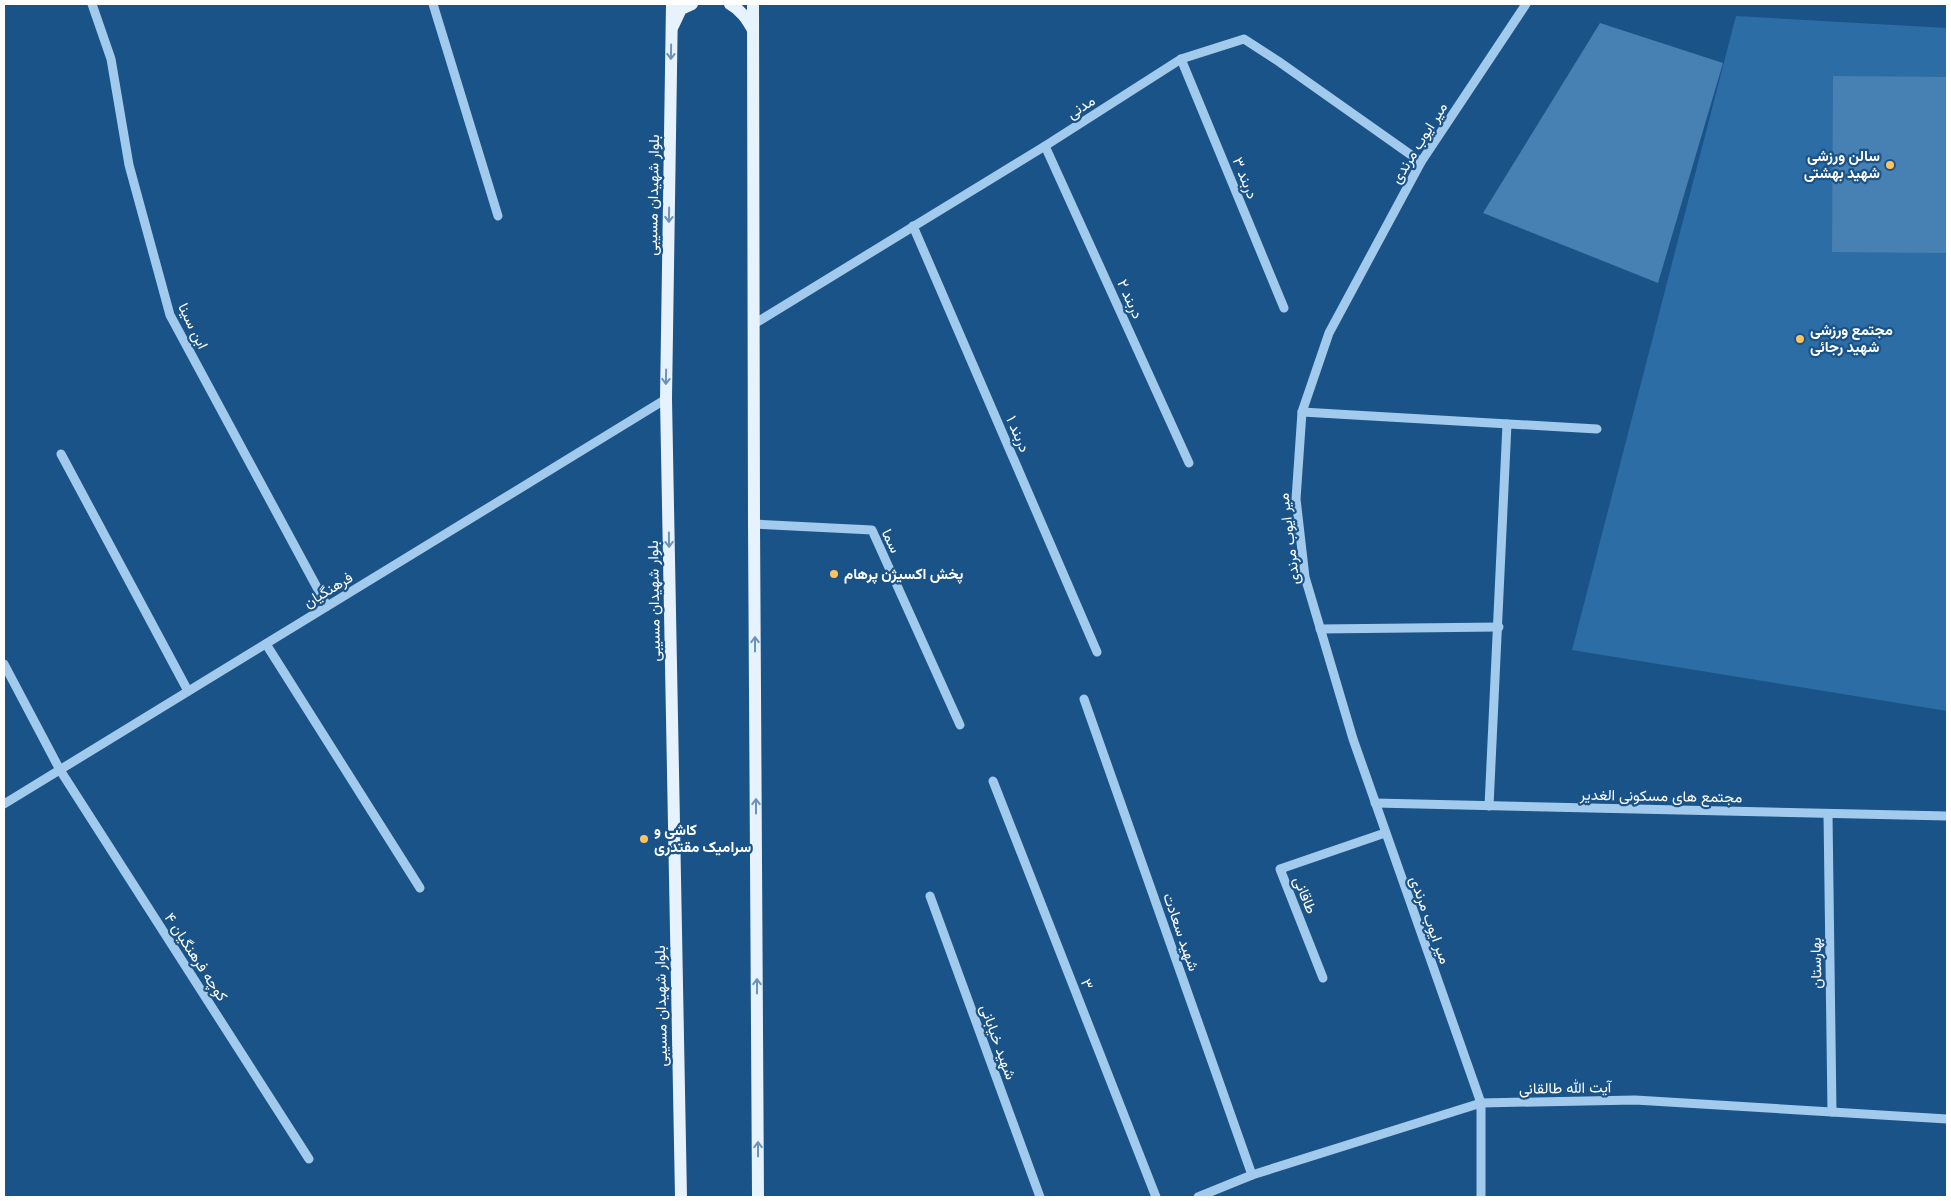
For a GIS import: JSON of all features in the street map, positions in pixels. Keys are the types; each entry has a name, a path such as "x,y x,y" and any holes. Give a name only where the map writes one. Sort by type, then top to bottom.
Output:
{"main road":[{"name":"بلوار شهیدان مسیبی","path":"672,4 666,399 681,1197"},
{"path":"672,30 681,10 692,4"},
{"path":"730,4 736,7 747,19 753,30"},
{"path":"753,4 758,1197"}],"street":[{"name":"ابن سینا","path":"92,4 111,58 129,165 170,315 327,606"},
{"path":"433,4 498,216"},
{"name":"میر ایوب مرندی","path":"1481,1197 1481,1103 1352,739 1305,577 1296,499 1302,412 1329,333 1421,162 1526,4"},
{"name":"مدنی","path":"754,324 1045,146 1182,59 1244,39 1421,162"},
{"name":"دربند ۳","path":"1182,59 1284,308"},
{"name":"دربند ۲","path":"1045,146 1189,463"},
{"name":"دربند ۱","path":"913,226 1097,652"},
{"name":"فرهنگیان","path":"4,804 666,399"},
{"path":"1302,412 1597,429"},
{"path":"1489,806 1499,627 1507,424"},
{"path":"61,454 188,691"},
{"name":"سما","path":"754,524 872,530 960,726"},
{"path":"1320,629 1499,627"},
{"path":"266,644 420,888"},
{"name":"کوچه فرهنگیان ۴","path":"4,664 60,770 309,1159"},
{"name":"شهید سعادت","path":"1084,699 1252,1175"},
{"name":"۳","path":"993,781 1156,1197"},
{"name":"مجتمع های مسکونی الغدیر","path":"1375,803 1947,816"},
{"name":"بهارستان","path":"1828,814 1832,1112"},
{"name":"طاقانی","path":"1323,978 1280,869 1385,833"},
{"name":"شهید خیابانی","path":"930,896 1040,1197"},
{"name":"آیت الله طالقانی","path":"1198,1197 1213,1194 1252,1175 1481,1103 1635,1100 1947,1119"}],"shaded area":[{"name":"مجتمع ورزشی شهید رجائی","path":"1736,16 1947,28 1947,711 1572,650"}],"building":[{"path":"1600,23 1723,63 1658,283 1483,213"},
{"name":"سالن ورزشی شهید بهشتی","path":"1833,76 1947,77 1947,253 1832,252"}],"place":[{"name":"سالن ورزشی شهید بهشتی","path":"1890,165"},
{"name":"مجتمع ورزشی شهید رجائی","path":"1800,339"},
{"name":"پخش اکسیژن پرهام","path":"834,574"},
{"name":"کاشی و سرامیک مقتدری","path":"644,839"}]}
